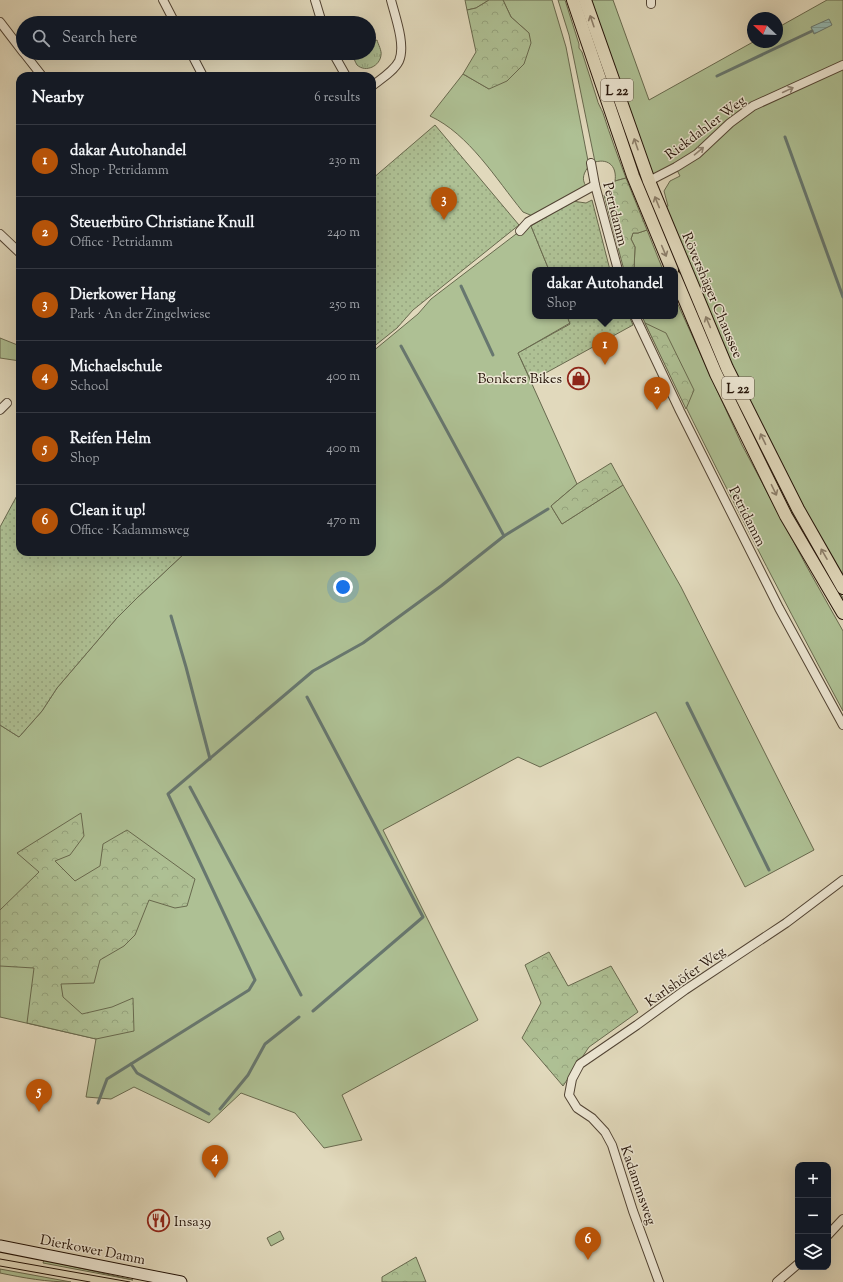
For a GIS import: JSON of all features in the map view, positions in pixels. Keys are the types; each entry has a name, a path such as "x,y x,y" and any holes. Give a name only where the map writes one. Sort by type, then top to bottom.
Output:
{"main road":[{"name":"Rövershäger Chaussee","path":"572,0 633,176 671,267"},
{"name":"Rövershäger Chaussee","path":"585,0 648,180 728,368 798,509 843,588"},
{"name":"Rövershäger Chaussee","path":"678,284 716,374 786,516 843,613"}],"street":[{"path":"163,0 171,16"},
{"path":"315,0 320,16"},
{"path":"376,83 392,70 399,61 402,50 391,0"},
{"path":"0,22 16,43"},
{"path":"29,60 39,72"},
{"path":"195,60 201,72"},
{"path":"337,60 344,72"},
{"name":"Riekdahler Weg","path":"648,180 676,167 697,154 730,123 753,106 843,65"},
{"name":"Petridamm","path":"591,163 595,185 617,267"},
{"path":"520,231 528,222 595,185"},
{"path":"0,234 16,249"},
{"name":"Petridamm","path":"636,319 680,411 779,608 843,725"},
{"path":"0,410 7,403"},
{"name":"Karlshöfer Weg","path":"577,1108 569,1095 572,1079 580,1064 638,1025 691,986 786,923 843,880"},
{"name":"Kadammsweg","path":"577,1108 592,1118 605,1132 612,1145 633,1211 659,1282"},
{"path":"829,1234 843,1219"},
{"name":"Dierkower Damm","path":"0,1246 181,1282"},
{"path":"777,1282 795,1266"}],"green space":[{"path":"465,0 489,0 476,8 467,10"},
{"path":"489,0 503,0 511,17 529,33 531,43 524,64 507,81 489,89 463,74 476,52 467,10 476,8"},
{"path":"503,0 552,0 566,47 589,166 584,176 584,183 586,186 535,217 523,212 481,158 457,134 430,116 463,74 489,89 529,33 511,17"},
{"path":"558,0 565,0 597,101 603,113 626,178 615,181 614,168 611,165 605,161 595,162 569,35"},
{"path":"582,0 637,158 819,555 843,598 843,607 796,523 723,378 678,274 678,267 675,267 654,219 601,73"},
{"path":"585,0 613,0 649,100 747,45 747,48 783,48 783,25 827,0 843,0 843,580 802,506 732,365 665,208 668,206 664,191 670,181 680,176 676,168 649,181"},
{"path":"376,40 381,53 378,62 372,67 368,68 357,65 355,60 376,60"},
{"path":"435,125 519,225 413,310 397,328 376,345 376,176"},
{"path":"626,178 647,230 633,233 631,239 635,247 634,267 623,267 604,195 611,190 615,181"},
{"path":"592,200 609,267 548,267 531,226 572,201 586,203"},
{"path":"528,222 548,267 532,267 532,319 568,319 570,323 518,353 577,484 551,506 562,524 623,485 681,587 814,850 745,887 656,712 540,767 518,757 383,830 478,1020 342,1095 362,1140 324,1148 295,1113 241,1093 209,1123 134,1087 111,1099 86,1097 96,1039 0,1017 0,725 19,737 42,711 57,688 116,619 182,556 376,556 376,349 418,314 431,299 520,231"},
{"path":"647,230 662,267 634,267 635,247 631,239 633,233"},
{"path":"678,305 742,445 843,631 843,711 742,518 643,319 678,319"},
{"path":"568,319 630,319 633,325 531,381 518,353 570,324"},
{"path":"645,323 666,333 694,390 686,409"},
{"path":"0,338 16,344 16,360 0,358"},
{"path":"611,463 623,485 562,524 551,506 577,484"},
{"path":"16,497 16,556 182,556 116,619 57,688 42,711 19,737 0,725 0,527"},
{"path":"81,813 84,836 70,855 55,861 75,881 100,866 103,844 127,830 195,879 187,906 175,908 149,900 135,935 124,946 100,960 94,983 61,984 63,997 82,1014 112,1007 133,998 134,1031 96,1039 27,1023 34,968 0,966 0,910 39,872 17,853"},
{"path":"549,952 568,986 611,966 638,1012 589,1047 563,1086 522,1038 541,1003 525,965"},
{"path":"280,1231 284,1239 271,1246 267,1238"},
{"path":"416,1257 426,1282 382,1282 382,1277"},
{"path":"44,1260 133,1280 43,1263"},
{"path":"0,1269 71,1282 18,1277 0,1273"}],"water":[{"path":"829,19 832,25 814,34 811,27"}],"waterway":[{"path":"717,76 812,31"},
{"path":"785,137 843,297"},
{"path":"461,286 493,355"},
{"path":"401,346 504,536"},
{"path":"98,1103 107,1079 249,990 255,980 168,794 313,671 363,643 441,586 504,536 548,509"},
{"path":"171,616 210,759"},
{"path":"307,697 423,917 313,1011"},
{"path":"687,703 769,870"},
{"path":"190,787 301,995"},
{"path":"220,1109 248,1075 265,1044 299,1017"},
{"path":"131,1064 137,1073 209,1114"}],"tram line":[{"path":"0,1259 130,1282"},
{"path":"0,1266 90,1282"}],"place":[{"name":"Dierkower Hang","path":"444,220"},
{"name":"dakar Autohandel","path":"605,365"},
{"name":"Bonkers Bikes","path":"578,378"},
{"name":"Steuerbüro Christiane Knull","path":"657,410"},
{"name":"Reifen Helm","path":"39,1112"},
{"name":"Michaelschule","path":"215,1178"},
{"name":"Insa39","path":"159,1221"},
{"name":"Clean it up!","path":"588,1260"}]}
